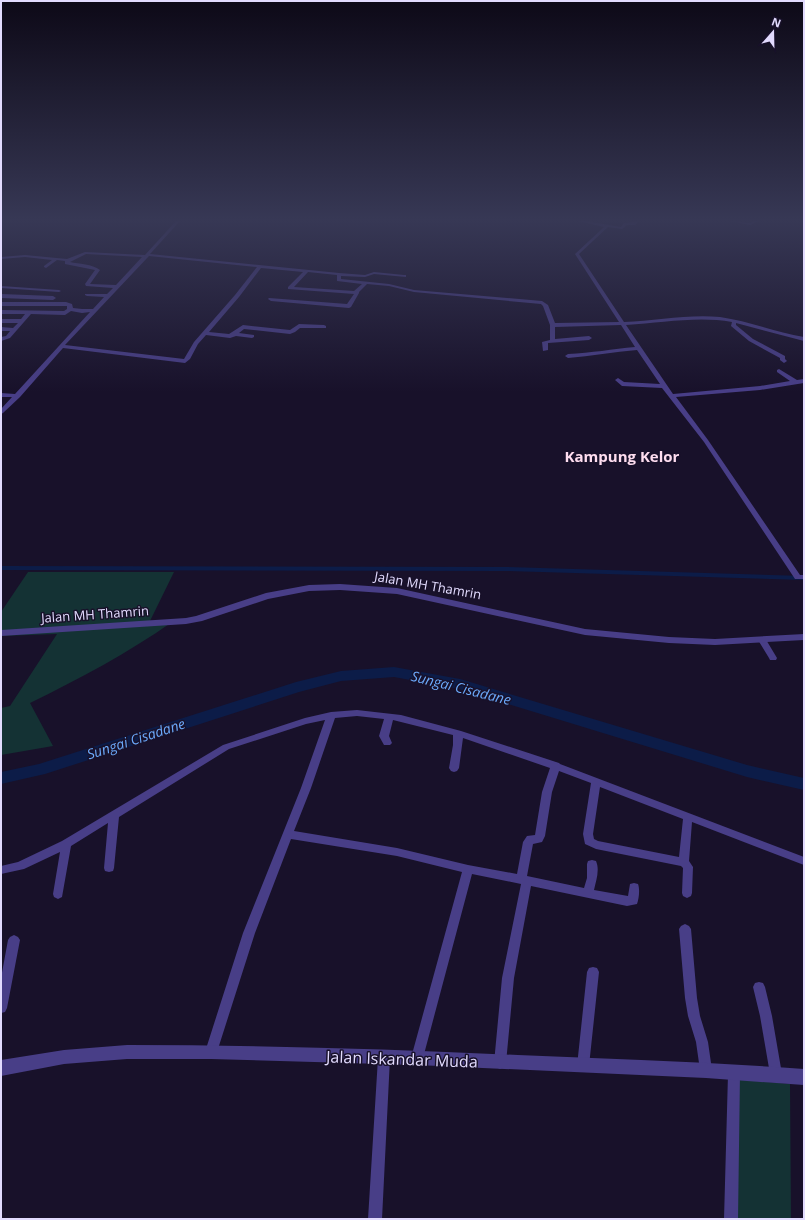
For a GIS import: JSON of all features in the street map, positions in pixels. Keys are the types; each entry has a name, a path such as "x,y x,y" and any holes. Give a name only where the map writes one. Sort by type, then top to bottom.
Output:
{"street":[{"path":"92,278 87,284 88,285 117,287"},
{"path":"1,412 18,396 94,310 126,278"},
{"path":"62,346 183,361 188,358 193,351 192,349 251,278"},
{"path":"300,278 290,288 356,293"},
{"path":"339,278 339,280 389,285 414,291 488,297 544,304 553,325 552,341"},
{"path":"592,278 664,386 706,441 798,577 804,577"},
{"path":"271,299 348,306 356,293 365,283"},
{"path":"1,287 59,291"},
{"path":"2,313 28,289"},
{"path":"87,295 108,296"},
{"path":"1,296 53,298"},
{"path":"1,304 66,304 70,305 70,309"},
{"path":"2,313 65,313 70,309 82,311 94,310"},
{"path":"1,339 7,338 29,313"},
{"path":"553,325 622,323 698,318 720,319 735,321 786,336 804,339"},
{"path":"1,321 21,321"},
{"path":"735,321 733,325 742,334 783,357 782,359 784,361"},
{"path":"206,333 230,336 235,334 243,327 290,332 299,326 324,327"},
{"path":"1,330 13,330"},
{"path":"235,334 252,336"},
{"path":"545,350 545,342 589,338"},
{"path":"568,356 640,348"},
{"path":"779,371 795,382"},
{"path":"618,380 622,384 664,386"},
{"path":"671,396 760,388 804,381"},
{"path":"1,395 18,396"},
{"name":"Jalan MH Thamrin","path":"1,633 186,621 204,617 266,596 309,588 340,587 397,591 526,618 584,632 677,641 715,642 804,637"},
{"path":"762,640 773,658"},
{"path":"5,869 20,866 66,844 226,746 304,721 331,715 357,713 390,716 458,733 556,765 804,861"},
{"path":"211,1052 249,933 306,788 331,715"},
{"path":"387,743 384,736 390,716"},
{"path":"454,768 458,745 458,733"},
{"path":"500,1063 508,978 524,880 528,842 529,840 539,838 540,836 546,792 556,765"},
{"path":"596,781 588,834 589,841 592,843 684,862"},
{"path":"109,868 114,815"},
{"path":"687,893 688,868 684,862 688,816"},
{"path":"288,834 397,852 468,869 632,902 634,898 634,887"},
{"path":"58,894 66,844"},
{"path":"588,892 592,878 592,864"},
{"path":"418,1058 468,869"},
{"path":"685,929 691,998 694,1016 702,1042 706,1070"},
{"path":"1,1008 14,940"},
{"path":"583,1066 593,972"},
{"path":"759,987 766,1016 776,1074"},
{"name":"Jalan Iskandar Muda","path":"1,1068 70,1057 135,1052 211,1052 418,1058 500,1063 706,1070 734,1074 776,1074 804,1077"},
{"path":"375,1219 384,1058"},
{"path":"731,1219 734,1074"}],"green space":[{"path":"28,572 174,572 149,623 172,622 103,665 30,703 53,746 1,755 1,708 10,706 57,634 1,636 1,612"},
{"path":"732,1079 790,1084 791,1219 729,1219"}],"waterway":[{"path":"1,568 507,569 804,578"},
{"name":"Sungai Cisadane","path":"1,778 39,770 296,687 341,676 394,672 460,684 747,771 804,784"}],"district":[{"name":"Kampung Kelor","path":"622,457"}]}
